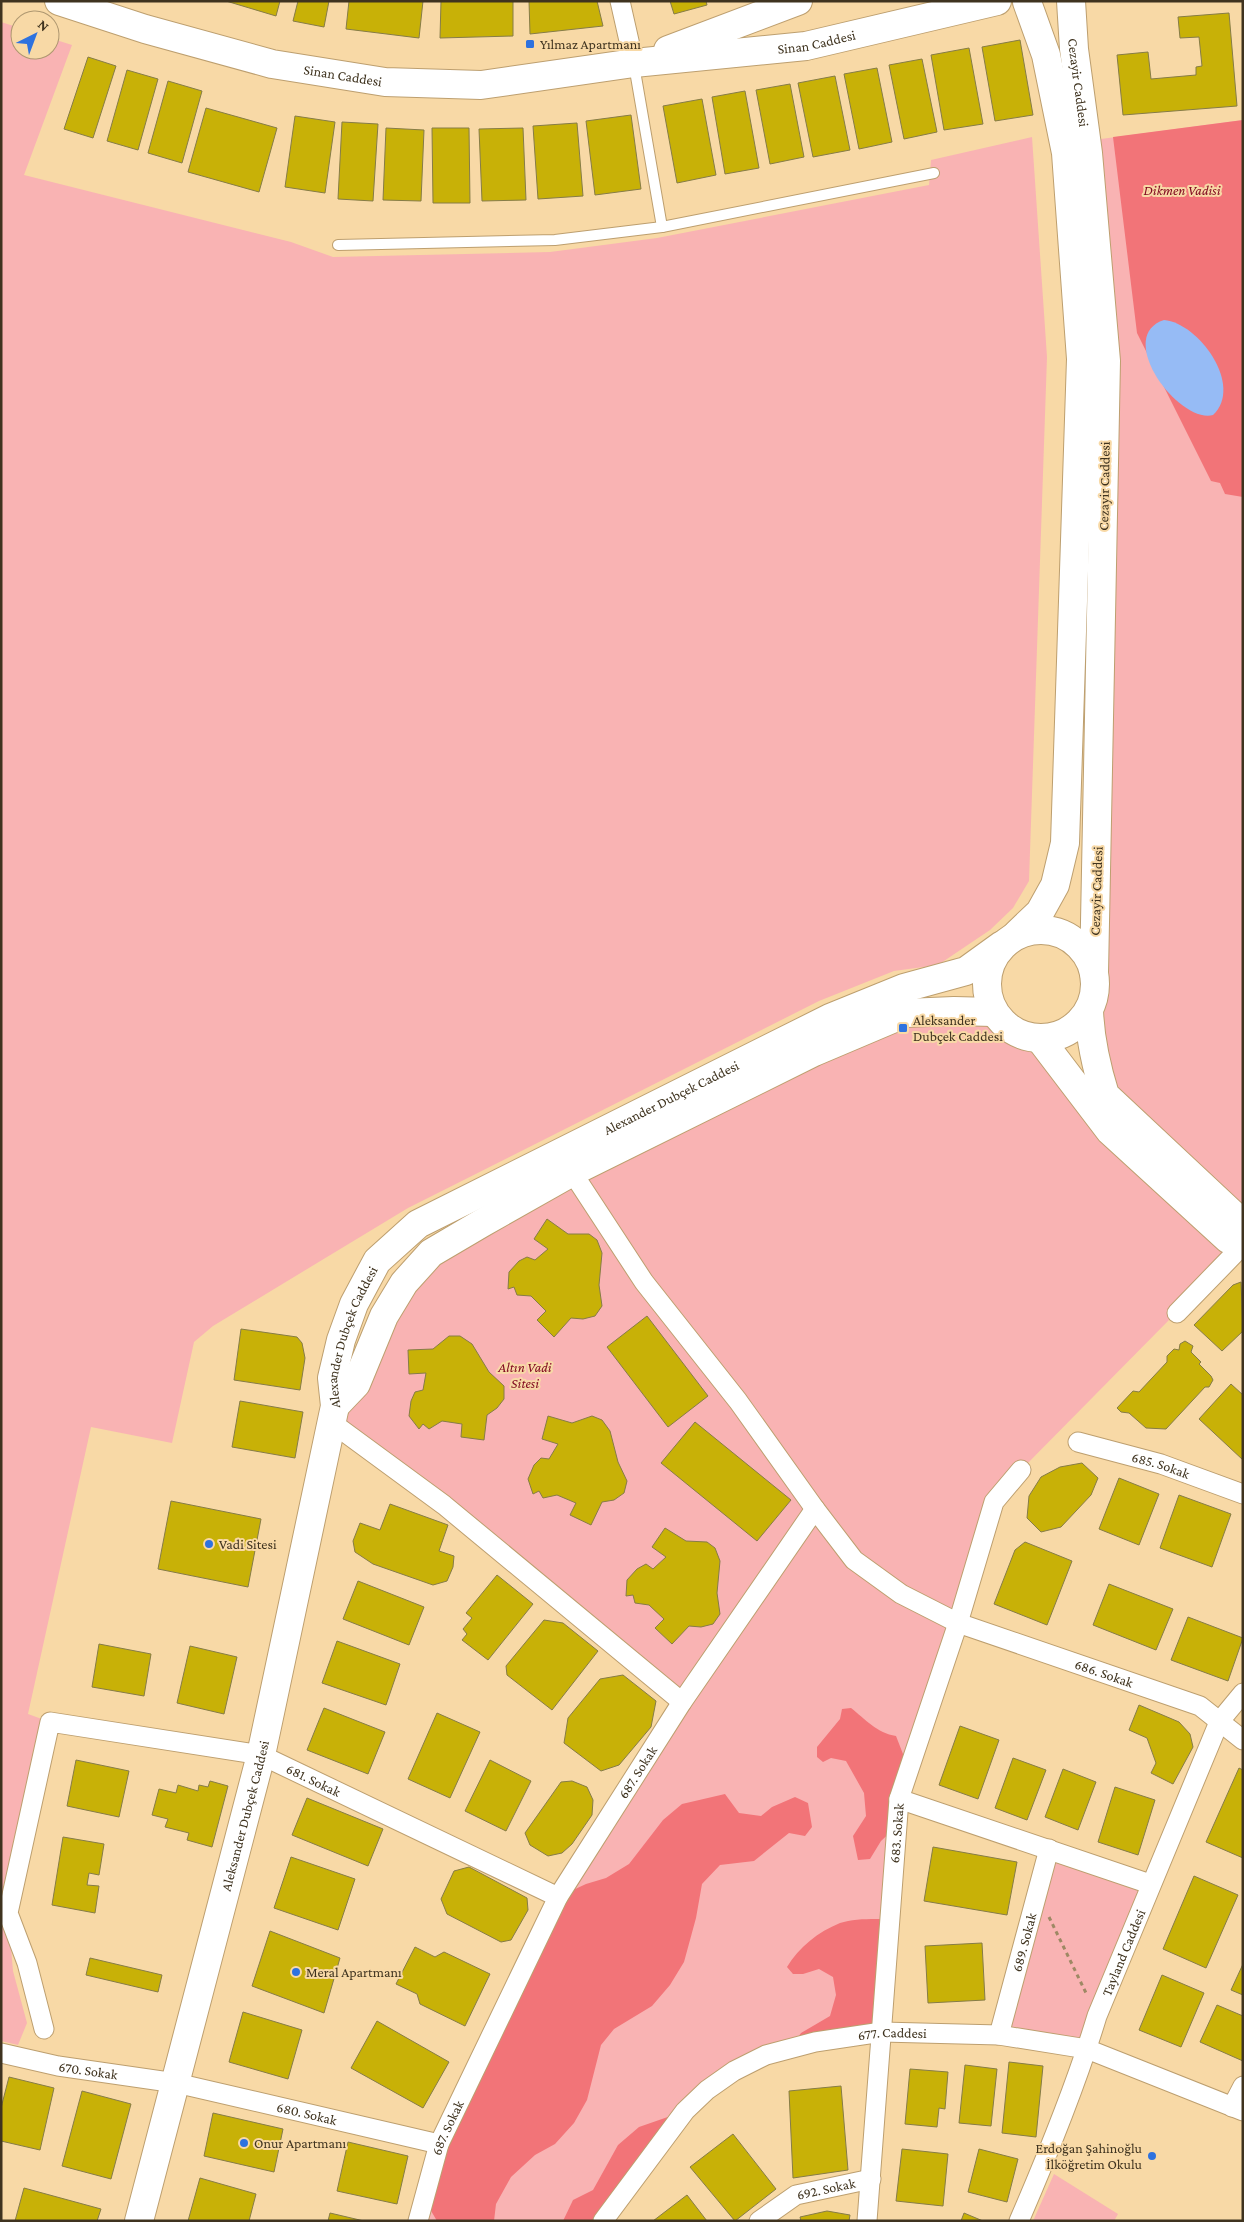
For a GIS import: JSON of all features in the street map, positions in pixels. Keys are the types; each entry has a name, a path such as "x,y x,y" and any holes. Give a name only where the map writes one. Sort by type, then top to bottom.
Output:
{"main road":[{"name":"Sinan Caddesi","path":"59,1 145,29 272,64 385,82 481,84 634,63 806,46 997,1"},
{"name":"Sinan Caddesi","path":"634,63 798,1"},
{"path":"1026,1 1032,1"},
{"name":"Cezayir Caddesi","path":"1026,1 1046,55 1077,153 1106,361 1094,972"},
{"name":"Cezayir Caddesi","path":"1009,940 1040,912 1054,885 1065,843 1081,359 1077,153 1071,1"},
{"path":"1033,930 1050,930 1067,936 1081,946 1094,972 1094,996 1089,1010 1075,1028 1058,1036 1040,1039 1021,1036 1006,1026 993,1012 987,995 986,977 991,960 1009,940 1033,930"},
{"name":"Alexander Dubçek Caddesi","path":"333,1414 332,1378 341,1340 354,1304 377,1261 418,1224 830,1018 904,988 966,971 1009,940"},
{"path":"1089,1010 1089,1035 1095,1066 1105,1095 1132,1135 1238,1232"},
{"name":"Alexander Dubçek Caddesi","path":"333,1414 356,1384 384,1316 404,1283 432,1253 572,1172 814,1052 906,1013 993,1012"},
{"path":"1040,1039 1110,1132 1132,1135"},
{"name":"Aleksander Dubçek Caddesi","path":"139,2221 261,1756 333,1414"}],"street":[{"path":"620,1 634,63"},
{"path":"572,1172 644,1282 738,1401 854,1560 901,1594 958,1623"},
{"path":"1177,1313 1238,1232"},
{"path":"333,1414 682,1702"},
{"name":"685. Sokak","path":"1078,1442 1162,1464 1243,1494"},
{"name":"683. Sokak","path":"867,2221 899,1799 958,1623 994,1502 1021,1470"},
{"name":"687. Sokak","path":"418,2221 439,2144 558,1897 682,1702 816,1509"},
{"name":"686. Sokak","path":"958,1623 1200,1706 1243,1740"},
{"name":"Tayland Caddesi","path":"1018,2221 1042,2168 1087,2049 1097,2016 1150,1884 1219,1722 1243,1692"},
{"name":"681. Sokak","path":"44,2029 27,1963 8,1913 50,1722 261,1756 558,1897"},
{"path":"899,1799 1150,1884"},
{"name":"689. Sokak","path":"1000,2035 1049,1849"},
{"name":"677. Caddesi","path":"603,2221 685,2111 707,2090 734,2071 766,2055 815,2042 882,2032 1000,2035 1087,2049 1237,2109"},
{"name":"670. Sokak","path":"1,2053 58,2066 176,2084"},
{"name":"680. Sokak","path":"176,2084 439,2144"},
{"path":"1237,2109 1243,2086"},
{"name":"692. Sokak","path":"759,2221 796,2195 871,2179"}],"lane":[{"path":"634,63 662,227"},
{"path":"338,245 554,240 662,227 934,173"}],"path":[{"path":"1037,1892 1097,2016"}],"green space":[{"path":"1,22 10,25 10,60 60,60 60,41 72,45 24,175 291,242 333,257 550,252 657,238 929,185 931,160 1032,137 1047,357 1029,881 1013,908 990,930 938,965 894,971 819,1001 408,1208 213,1326 194,1342 172,1443 91,1427 28,1714 50,1722 8,1913 13,1971 27,2023 18,2045 1,2041"},
{"path":"1243,120 1243,1224 1105,1095 1089,1010 1094,996 1095,978 1086,141"},
{"name":"Dikmen Vadisi","path":"1243,120 1243,497 1225,494 1220,483 1211,481 1137,333 1113,137"},
{"name":"Altın Vadi Sitesi","path":"954,1011 1005,1026 1110,1131 1243,1245 1021,1470 994,1502 899,1799 882,2032 815,2042 707,2090 603,2221 418,2221 558,1897 682,1702 331,1422 431,1253 814,1052"},
{"path":"851,1708 877,1729 896,1736 903,1754 911,1763 897,1826 881,1841 870,1859 858,1860 853,1836 866,1816 864,1793 846,1761 831,1758 823,1762 817,1757 817,1747 840,1719 842,1709"},
{"path":"725,1794 739,1813 761,1816 772,1807 795,1797 808,1803 812,1827 805,1836 789,1833 754,1861 720,1865 702,1884 696,1918 684,1962 670,1985 652,2006 614,2029 601,2045 587,2100 574,2123 555,2144 535,2155 511,2177 496,2204 494,2221 437,2221 427,2204 439,2144 558,1897 586,1884 606,1878 629,1864 663,1820 682,1804"},
{"path":"1049,1849 1150,1884 1087,2049 999,2035"},
{"path":"890,1919 882,2032 790,2049 801,2033 830,2016 836,1995 833,1977 819,1969 803,1974 793,1974 787,1967 797,1953 824,1931 840,1923 858,1920"},
{"path":"685,2111 603,2221 563,2221 573,2200 593,2190 618,2145 639,2127"},
{"path":"1054,2174 1118,2214 1114,2221 1033,2221"}],"water":[{"path":"1164,320 1177,324 1191,332 1213,358 1220,373 1223,388 1221,403 1213,415 1199,414 1184,406 1169,393 1157,377 1148,359 1146,343 1150,329"}],"building":[{"path":"226,1 280,1 276,16"},
{"path":"298,1 329,1 324,27 293,21"},
{"path":"349,1 423,1 419,38 346,29"},
{"path":"441,1 513,1 513,36 440,38"},
{"path":"529,1 597,1 603,26 530,34"},
{"path":"670,1 706,1 707,5 674,14"},
{"path":"1229,13 1237,106 1123,115 1117,55 1148,52 1151,79 1196,75 1196,67 1202,66 1199,37 1180,38 1178,17"},
{"path":"1020,40 1033,115 995,121 982,47"},
{"path":"969,48 983,124 944,130 931,55"},
{"path":"88,57 116,66 93,138 64,129"},
{"path":"922,59 937,132 904,139 889,65"},
{"path":"877,68 892,142 859,149 844,74"},
{"path":"127,70 158,79 138,150 107,141"},
{"path":"835,76 850,150 813,157 798,83"},
{"path":"168,81 202,91 182,163 148,153"},
{"path":"790,84 804,157 770,164 756,90"},
{"path":"745,91 759,168 725,174 712,97"},
{"path":"702,99 716,175 677,183 663,106"},
{"path":"206,108 277,128 259,192 188,172"},
{"path":"631,115 641,189 595,195 586,121"},
{"path":"295,116 335,122 325,193 285,187"},
{"path":"342,122 378,124 373,201 338,199"},
{"path":"577,123 583,196 538,199 533,126"},
{"path":"386,128 424,130 421,201 383,200"},
{"path":"432,128 469,128 470,203 433,203"},
{"path":"523,128 526,200 482,201 479,129"},
{"path":"547,1219 568,1234 589,1234 597,1240 602,1253 599,1285 602,1306 595,1316 583,1319 571,1318 554,1337 537,1320 546,1311 531,1296 517,1295 514,1287 508,1289 509,1272 519,1261 527,1257 535,1260 548,1249 534,1239"},
{"path":"1241,1282 1243,1331 1222,1351 1194,1325 1233,1285"},
{"path":"647,1316 708,1396 668,1427 607,1347"},
{"path":"241,1329 297,1337 302,1343 305,1358 300,1390 234,1380"},
{"path":"449,1336 460,1336 472,1344 489,1372 504,1386 504,1399 497,1408 487,1415 484,1440 461,1437 462,1424 442,1421 429,1429 423,1424 419,1429 409,1416 411,1401 415,1392 423,1390 426,1373 409,1374 408,1350 433,1349"},
{"path":"1185,1341 1193,1346 1191,1352 1201,1362 1199,1364 1211,1376 1213,1380 1209,1387 1205,1387 1166,1429 1146,1428 1129,1413 1121,1412 1117,1408 1133,1391 1139,1392 1167,1362 1167,1356 1174,1349 1179,1350 1180,1344"},
{"path":"1231,1384 1243,1395 1243,1460 1199,1419"},
{"path":"240,1401 303,1412 295,1458 232,1447"},
{"path":"548,1416 572,1423 592,1416 602,1420 610,1431 618,1462 627,1481 624,1493 614,1500 602,1502 591,1525 570,1515 576,1503 557,1495 543,1498 539,1491 533,1494 528,1479 534,1465 541,1458 549,1459 558,1444 542,1439"},
{"path":"695,1422 791,1500 757,1541 661,1463"},
{"path":"1082,1463 1098,1478 1091,1495 1061,1527 1041,1532 1027,1518 1029,1496 1041,1477 1060,1467"},
{"path":"1119,1478 1159,1494 1139,1545 1099,1529"},
{"path":"1179,1495 1231,1514 1212,1567 1160,1548"},
{"name":"Vadi Sitesi","path":"171,1501 261,1519 248,1587 158,1569"},
{"path":"390,1504 448,1525 439,1551 454,1556 453,1567 447,1581 433,1585 373,1564 355,1552 353,1541 360,1523 380,1530"},
{"path":"665,1528 686,1541 707,1542 715,1548 720,1561 717,1593 720,1614 713,1624 701,1627 689,1626 672,1644 655,1628 664,1619 649,1605 635,1603 633,1595 626,1596 627,1580 637,1569 646,1564 653,1569 666,1557 652,1547"},
{"path":"1025,1542 1072,1561 1047,1625 994,1604 1015,1550"},
{"path":"497,1575 533,1604 488,1660 462,1640 467,1634 463,1629 472,1618 466,1613"},
{"path":"358,1581 424,1607 409,1645 343,1619"},
{"path":"1109,1584 1173,1609 1156,1650 1093,1625"},
{"path":"1188,1617 1243,1638 1228,1681 1171,1660"},
{"path":"544,1620 563,1623 598,1651 552,1710 507,1675 506,1666"},
{"path":"337,1641 400,1664 386,1705 322,1683"},
{"path":"99,1644 151,1654 144,1696 92,1687"},
{"path":"190,1646 237,1657 224,1714 177,1703"},
{"path":"623,1675 656,1701 651,1727 619,1765 601,1771 564,1743 568,1718 600,1679"},
{"path":"1139,1705 1179,1722 1190,1734 1193,1747 1173,1784 1151,1773 1156,1763 1147,1738 1129,1730"},
{"path":"324,1708 385,1732 368,1774 307,1750"},
{"path":"437,1713 480,1732 450,1798 408,1779"},
{"path":"960,1726 999,1740 978,1799 939,1785"},
{"path":"1013,1758 1046,1770 1027,1820 995,1808"},
{"path":"76,1760 129,1771 119,1817 67,1806"},
{"path":"490,1760 531,1781 506,1831 465,1811"},
{"path":"1239,1768 1243,1770 1243,1858 1206,1842"},
{"path":"1063,1769 1096,1782 1078,1830 1045,1817"},
{"path":"210,1781 228,1786 212,1847 187,1840 189,1833 165,1827 168,1819 152,1815 159,1789 176,1793 178,1785 198,1791 199,1785 208,1787"},
{"path":"572,1781 587,1787 593,1800 592,1815 572,1844 562,1853 548,1856 530,1845 525,1833 561,1782"},
{"path":"1115,1787 1155,1800 1138,1855 1098,1842"},
{"path":"307,1798 383,1829 368,1866 292,1835"},
{"path":"63,1837 104,1844 99,1875 89,1873 87,1885 99,1886 95,1913 52,1905"},
{"path":"933,1847 1017,1862 1007,1915 924,1901"},
{"path":"291,1857 355,1879 338,1930 274,1908"},
{"path":"469,1867 527,1898 528,1910 511,1940 501,1942 447,1914 441,1899 454,1871"},
{"path":"1194,1876 1238,1895 1206,1968 1163,1949"},
{"name":"Meral Apartmanı","path":"270,1931 340,1958 324,2013 252,1986"},
{"path":"982,1943 985,2000 928,2003 925,1946"},
{"path":"415,1947 435,1957 444,1952 490,1974 465,2026 420,2004 417,1994 396,1984"},
{"path":"90,1958 162,1975 158,1992 86,1975"},
{"path":"1243,1964 1243,1995 1231,1990"},
{"path":"1162,1975 1204,1993 1181,2047 1139,2030"},
{"path":"1217,2005 1243,2016 1243,2061 1200,2042"},
{"path":"243,2012 302,2030 288,2079 229,2062"},
{"path":"377,2021 449,2062 423,2108 351,2068"},
{"path":"1009,2062 1043,2066 1036,2137 1002,2133"},
{"path":"965,2065 997,2069 991,2126 959,2123"},
{"path":"910,2069 948,2072 945,2109 939,2108 937,2127 905,2124"},
{"path":"9,2077 54,2088 40,2150 1,2141 1,2108"},
{"path":"841,2086 848,2170 793,2178 789,2091"},
{"path":"82,2091 131,2104 111,2179 62,2166"},
{"name":"Onur Apartmanı","path":"213,2113 283,2129 274,2172 204,2156"},
{"path":"733,2134 776,2189 735,2221 690,2167"},
{"path":"348,2142 408,2156 397,2204 337,2191"},
{"path":"902,2149 948,2154 943,2206 896,2201"},
{"path":"979,2149 1018,2159 1007,2202 968,2192"},
{"path":"200,2178 256,2194 249,2221 188,2221"},
{"path":"24,2188 101,2209 97,2221 15,2221"},
{"path":"687,2195 707,2221 653,2221"},
{"path":"827,2211 850,2215 849,2221 801,2221 800,2217"},
{"path":"330,2213 364,2221 328,2221"},
{"path":"964,2213 983,2221 961,2221"}],"place":[{"name":"Yılmaz Apartmanı","path":"530,44"},
{"name":"Aleksander Dubçek Caddesi","path":"903,1028"},
{"name":"Vadi Sitesi","path":"209,1544"},
{"name":"Meral Apartmanı","path":"296,1972"},
{"name":"Onur Apartmanı","path":"244,2143"},
{"name":"Erdoğan Şahinoğlu İlköğretim Okulu","path":"1152,2156"}]}
